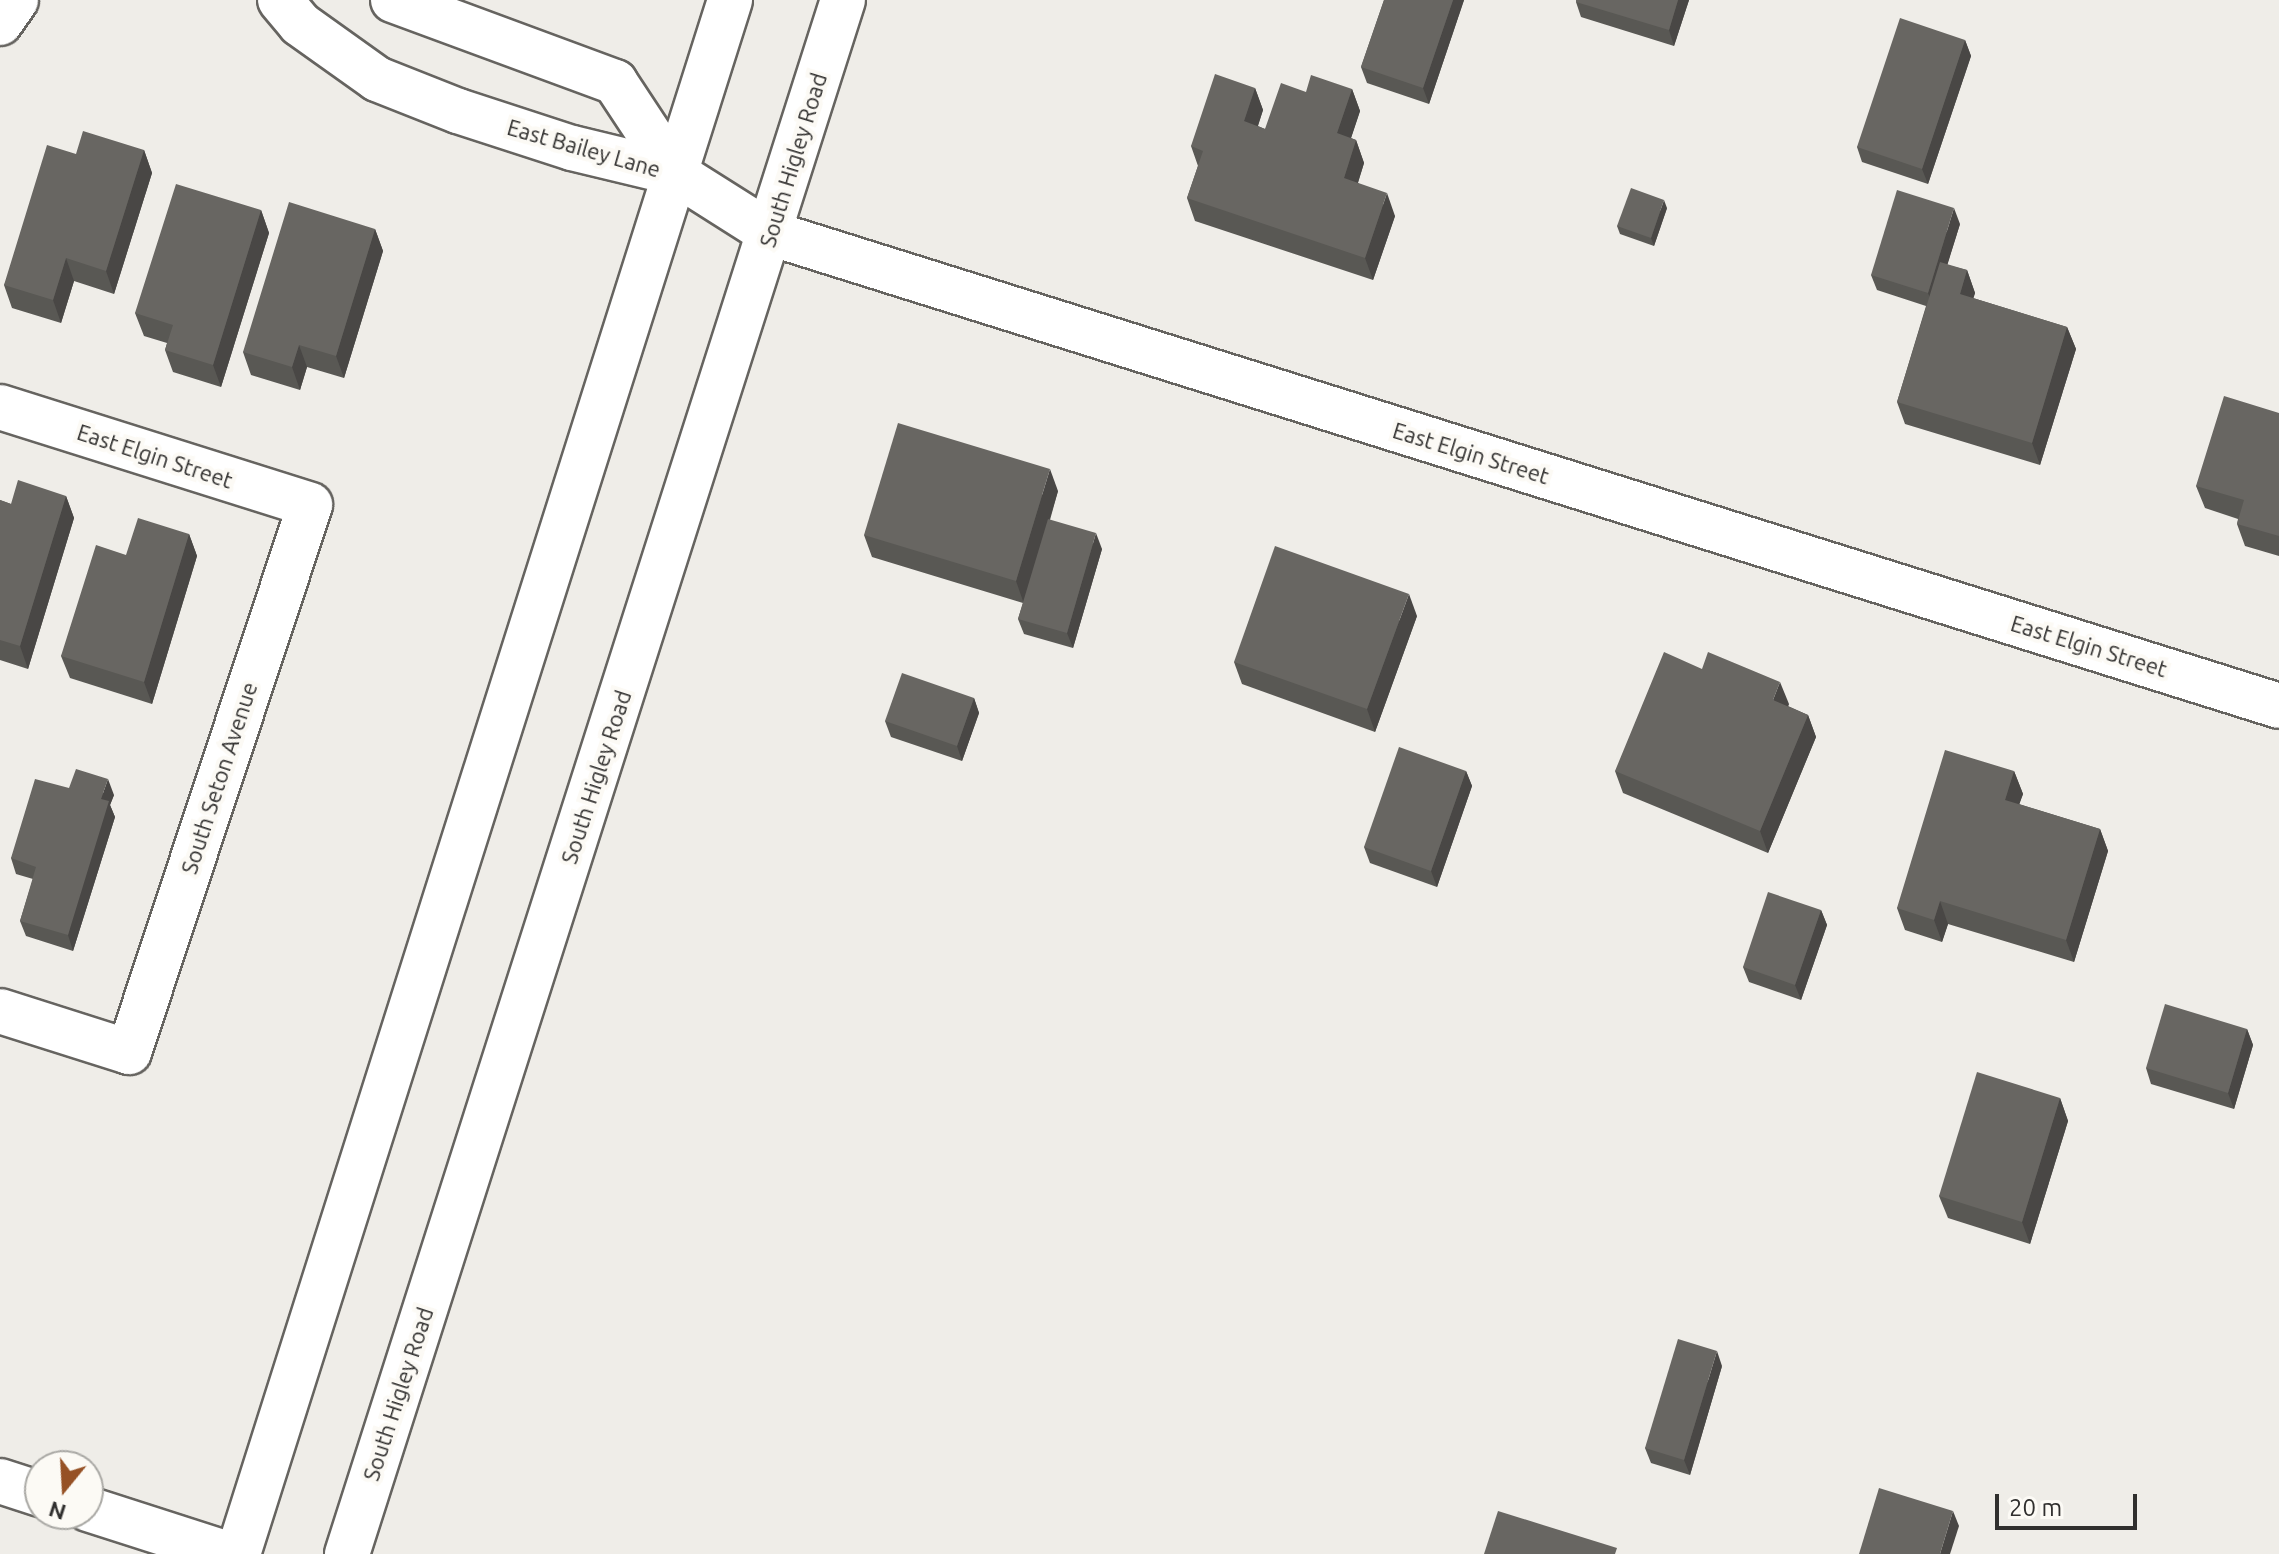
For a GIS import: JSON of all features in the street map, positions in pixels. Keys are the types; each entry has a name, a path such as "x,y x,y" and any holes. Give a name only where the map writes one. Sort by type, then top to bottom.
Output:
{"street":[{"path":"0,23 16,0"},
{"name":"East Bailey Lane","path":"280,0 300,24 377,79 572,148 675,173"},
{"name":"East Bailey Lane","path":"393,0 615,82 675,173"},
{"path":"238,1554 730,0"},
{"name":"South Higley Road","path":"347,1554 843,0"},
{"name":"East Elgin Street","path":"675,173 770,233 2279,706"},
{"name":"East Elgin Street","path":"0,407 310,505"},
{"name":"South Seton Avenue","path":"0,1011 129,1052 310,505"},
{"path":"0,1481 24,1489"},
{"path":"104,1514 228,1554"}],"building":[{"path":"1384,0 1453,0 1423,88 1361,67"},
{"path":"1576,0 1678,0 1669,30"},
{"path":"1900,18 1965,40 1922,169 1857,147"},
{"path":"1215,74 1255,88 1244,121 1265,129 1281,83 1306,92 1311,75 1352,89 1337,133 1356,140 1344,178 1387,193 1365,258 1187,198 1203,151 1191,146"},
{"path":"83,131 144,150 106,271 66,258 53,300 4,285 47,145 76,154"},
{"path":"176,184 261,210 213,365 165,350 173,325 135,313"},
{"path":"1631,188 1664,200 1651,238 1617,226"},
{"path":"1897,190 1954,208 1928,293 1871,275"},
{"path":"289,202 375,229 336,356 299,345 292,367 243,352"},
{"path":"1940,262 1967,270 1960,294 2067,327 2032,443 1897,402"},
{"path":"2224,396 2279,413 2279,536 2237,524 2244,500 2196,486"},
{"path":"898,423 1050,469 1016,581 864,535"},
{"path":"18,480 66,496 20,646 0,640 0,500 11,504"},
{"path":"138,518 189,534 144,682 61,656 96,545 126,555"},
{"path":"1048,519 1096,533 1067,633 1018,619"},
{"path":"1275,546 1409,594 1367,709 1234,662"},
{"path":"1664,652 1702,669 1708,652 1780,682 1773,700 1808,715 1760,831 1615,771"},
{"path":"902,673 974,698 957,746 885,721"},
{"path":"1399,747 1466,771 1431,871 1364,847"},
{"path":"1945,750 2014,771 2005,800 2100,829 2066,940 1940,901 1934,920 1897,908"},
{"path":"76,769 108,779 101,799 109,801 68,935 20,921 36,867 11,858 35,779 69,788"},
{"path":"1768,892 1821,910 1795,985 1743,967"},
{"path":"2165,1004 2247,1029 2228,1093 2146,1068"},
{"path":"1977,1072 2060,1098 2022,1222 1939,1196"},
{"path":"1678,1339 1717,1351 1684,1460 1645,1448"},
{"path":"1879,1488 1953,1511 1940,1554 1859,1554"},
{"path":"1498,1511 1617,1548 1615,1554 1484,1554"}]}
